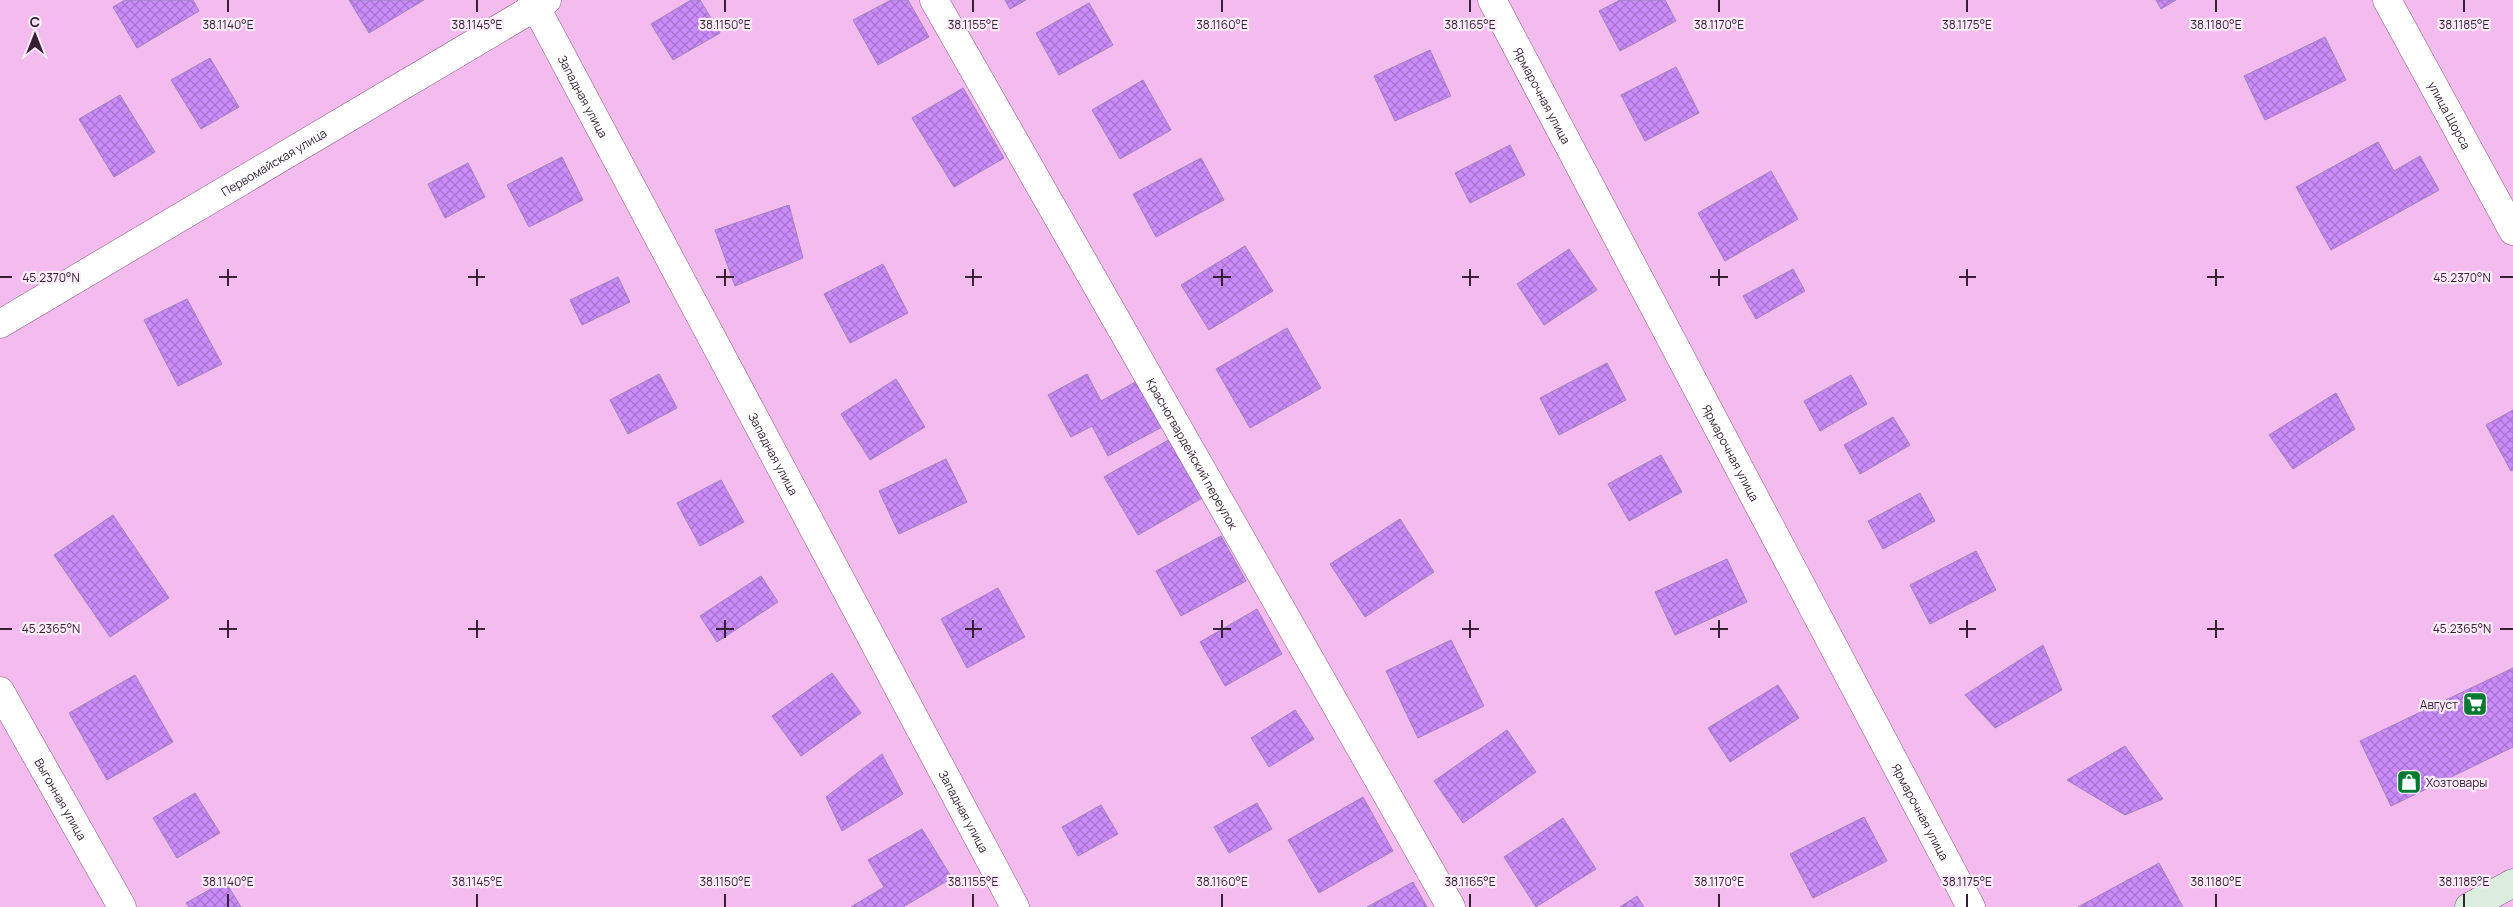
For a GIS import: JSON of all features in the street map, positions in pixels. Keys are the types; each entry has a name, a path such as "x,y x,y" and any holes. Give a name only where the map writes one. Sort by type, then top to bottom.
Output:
{"street":[{"name":"Красногвардейский переулок","path":"934,0 1451,907"},
{"name":"Ярмарочная улица","path":"1492,0 1971,907"},
{"name":"улица Щорса","path":"2386,0 2513,231"},
{"name":"Первомайская улица","path":"0,324 538,2"},
{"name":"Западная улица","path":"538,2 1015,907"},
{"name":"Выгонная улица","path":"0,691 122,907"},
{"path":"2469,907 2513,883"}],"building":[{"path":"125,0 193,0 199,11 137,48 113,7"},
{"path":"349,0 424,0 369,33"},
{"path":"691,0 700,0 720,33 673,60 651,24"},
{"path":"891,0 908,0 929,37 878,65 853,20"},
{"path":"1005,0 1026,0 1010,9"},
{"path":"1620,0 1665,0 1676,21 1620,51 1599,11"},
{"path":"2156,0 2176,0 2161,9"},
{"path":"1089,3 1113,45 1059,75 1036,33"},
{"path":"2325,37 2346,80 2265,120 2244,76"},
{"path":"1430,50 1451,96 1395,121 1374,76"},
{"path":"210,58 239,107 201,129 171,80"},
{"path":"1676,67 1699,113 1645,141 1621,95"},
{"path":"1143,80 1171,130 1120,159 1092,110"},
{"path":"963,88 1004,158 954,187 912,118"},
{"path":"120,95 155,152 114,177 79,119"},
{"path":"2378,142 2394,171 2420,156 2439,190 2331,250 2296,187"},
{"path":"1510,145 1525,175 1470,203 1455,173"},
{"path":"562,157 583,200 529,227 507,185"},
{"path":"1201,158 1224,200 1156,237 1133,194"},
{"path":"468,163 485,197 445,218 428,184"},
{"path":"1771,171 1798,219 1725,261 1698,213"},
{"path":"789,205 803,258 735,286 715,230"},
{"path":"1245,246 1273,291 1209,330 1181,285"},
{"path":"1569,249 1597,290 1544,325 1517,284"},
{"path":"883,264 908,313 850,343 824,294"},
{"path":"1793,269 1805,291 1756,319 1743,296"},
{"path":"618,277 630,302 582,325 570,300"},
{"path":"187,299 222,364 178,386 144,320"},
{"path":"1287,328 1321,388 1250,428 1216,369"},
{"path":"1607,363 1626,400 1559,435 1540,398"},
{"path":"659,374 677,408 628,434 610,400"},
{"path":"1087,374 1101,401 1139,380 1164,426 1108,456 1092,426 1071,437 1048,395"},
{"path":"1851,375 1867,404 1820,431 1804,401"},
{"path":"896,379 925,427 870,460 841,414"},
{"path":"2336,393 2355,429 2293,469 2269,435"},
{"path":"2513,410 2513,470 2511,471 2486,425"},
{"path":"1893,417 1910,445 1860,474 1844,445"},
{"path":"1177,435 1211,493 1138,535 1104,477"},
{"path":"1661,455 1682,492 1629,521 1608,484"},
{"path":"946,459 967,502 899,534 879,491"},
{"path":"721,480 744,522 700,546 677,503"},
{"path":"1920,493 1935,521 1883,549 1868,521"},
{"path":"113,515 169,598 110,637 54,555"},
{"path":"1400,519 1434,572 1365,617 1330,564"},
{"path":"1221,536 1246,581 1181,616 1156,571"},
{"path":"1976,551 1996,590 1930,624 1910,585"},
{"path":"1727,559 1747,602 1675,635 1655,592"},
{"path":"761,576 778,602 717,642 700,616"},
{"path":"998,588 1025,637 967,668 941,619"},
{"path":"1257,609 1282,654 1225,686 1200,642"},
{"path":"1451,640 1484,706 1418,738 1386,671"},
{"path":"2043,645 2062,690 1995,728 1965,695"},
{"name":"Август","path":"2513,668 2513,747 2391,806 2360,741"},
{"path":"832,673 861,713 801,756 772,716"},
{"path":"135,675 173,742 107,780 69,713"},
{"path":"1778,685 1799,718 1730,762 1708,728"},
{"path":"1295,710 1314,739 1269,767 1251,738"},
{"path":"1507,730 1536,772 1463,823 1434,781"},
{"path":"2125,746 2163,799 2125,815 2067,780"},
{"path":"882,754 903,794 842,831 826,797"},
{"path":"195,793 220,833 177,858 153,818"},
{"path":"1363,797 1393,851 1319,893 1288,840"},
{"path":"1257,803 1272,829 1229,853 1214,827"},
{"path":"1101,805 1118,834 1078,856 1062,827"},
{"path":"1864,817 1887,861 1813,898 1790,854"},
{"path":"1563,818 1596,869 1536,907 1504,857"},
{"path":"922,829 952,878 903,907 851,907 884,887 868,860"},
{"path":"2159,863 2183,907 2078,907"},
{"path":"225,881 241,907 189,907 186,903"},
{"path":"1413,882 1427,907 1367,907"},
{"path":"1637,896 1644,907 1620,907"}],"place":[{"name":"Август","path":"2475,704"},
{"name":"Хозтовары","path":"2409,782"}]}
